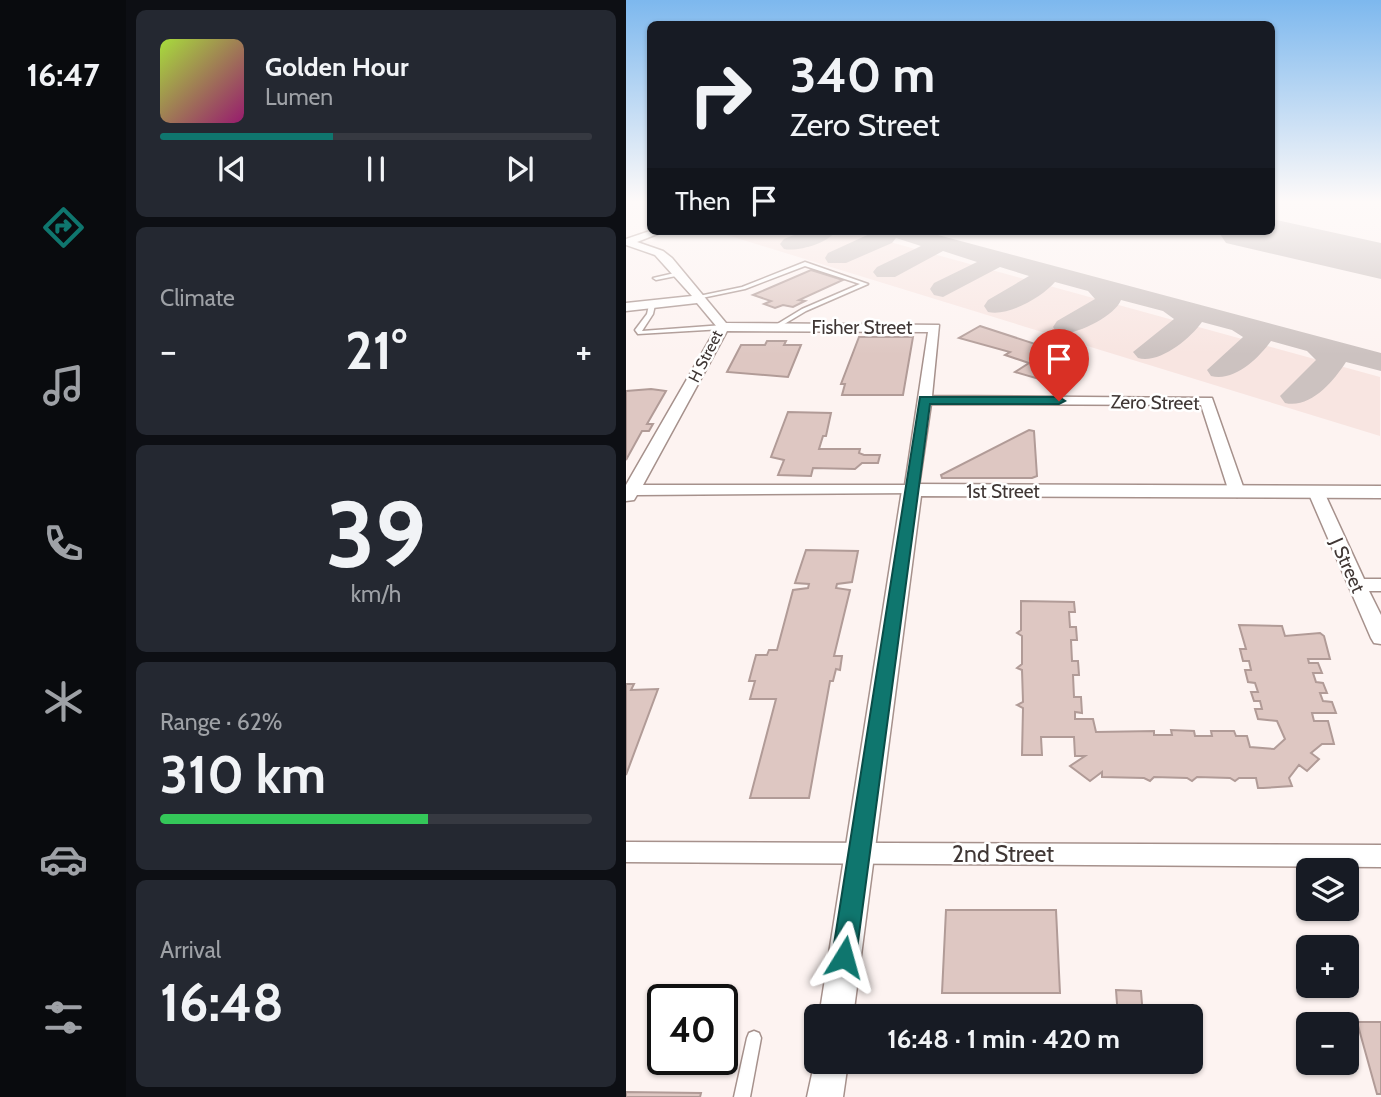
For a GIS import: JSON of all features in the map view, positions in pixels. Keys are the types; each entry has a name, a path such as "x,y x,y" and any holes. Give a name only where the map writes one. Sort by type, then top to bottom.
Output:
{"street":[{"name":"H Street","path":"628,494 723,327 679,274 657,252"},
{"path":"626,307 698,298"},
{"name":"Fisher Street","path":"723,327 935,328 838,1004"},
{"name":"Zero Street","path":"925,400 1207,401 1237,492"},
{"name":"1st Street","path":"628,494 912,490 1380,492"},
{"name":"J Street","path":"1316,492 1380,638"},
{"path":"1357,585 1380,585"},
{"name":"2nd Street","path":"626,852 1380,856"},
{"path":"825,1097 828,1074"}],"lane":[{"path":"698,298 743,288 805,264 865,284 804,310 776,327"},
{"path":"656,278 679,274"},
{"path":"652,305 638,330 640,333 723,327"},
{"path":"742,1097 754,1038"}],"shaded area":[{"path":"783,252 927,252 1380,377 1380,436"}],"building":[{"path":"811,270 843,280 799,300 805,301 793,307 783,305 775,308 764,304 771,301 753,295"},
{"path":"980,326 1075,357 1067,362 1083,367 1062,381 1045,375 1039,379 1015,372 1029,363 1005,355 1010,352 959,338"},
{"path":"859,337 913,337 903,395 842,395 845,384 841,384"},
{"path":"1046,339 1073,349 1067,352 1053,348 1056,346 1042,342"},
{"path":"767,341 786,341 784,345 801,345 788,377 727,372 741,345 765,345"},
{"path":"626,391 666,391 647,424 653,424 649,431 642,431 626,460"},
{"path":"788,412 831,413 826,436 823,436 819,449 860,449 859,453 864,455 880,455 878,463 862,463 855,469 813,468 811,476 778,475 784,460 771,457"},
{"path":"1029,430 1034,431 1037,476 942,478 941,475"},
{"path":"806,550 858,551 852,582 837,584 836,588 850,590 834,656 842,656 840,670 836,669 833,681 830,681 809,798 750,798 776,699 750,699 755,681 749,681 756,655 767,655 769,650 777,650 793,590 808,588 809,584 795,583"},
{"path":"1021,601 1074,602 1075,612 1069,612 1070,627 1076,627 1077,640 1071,640 1072,661 1078,661 1079,675 1073,675 1074,697 1081,697 1082,713 1075,712 1075,719 1093,719 1096,732 1154,731 1154,735 1172,735 1171,730 1194,731 1195,736 1212,736 1211,731 1234,731 1236,736 1247,736 1250,747 1274,749 1285,739 1277,721 1258,719 1255,709 1262,709 1260,701 1254,701 1251,692 1258,692 1255,683 1248,682 1245,670 1251,670 1249,661 1243,661 1240,649 1246,649 1239,625 1282,626 1285,636 1320,633 1324,636 1330,659 1308,659 1309,663 1318,663 1322,673 1313,673 1316,682 1323,683 1327,693 1320,693 1323,701 1332,702 1336,713 1312,713 1314,721 1328,721 1334,744 1322,744 1311,753 1319,759 1307,771 1299,765 1289,778 1292,786 1263,788 1258,788 1256,778 1239,778 1235,781 1230,778 1197,777 1192,781 1187,778 1154,777 1150,781 1144,778 1102,777 1102,772 1090,781 1070,766 1085,756 1075,756 1074,737 1041,737 1042,755 1022,755 1023,708 1017,705 1023,702 1022,670 1017,668 1022,664 1022,636 1017,633 1021,630"},
{"path":"626,684 634,684 631,690 658,689 626,775"},
{"path":"946,910 1056,910 1060,993 942,993"},
{"path":"1116,990 1141,991 1142,1004 1117,1004"},
{"path":"1359,1022 1381,1022 1381,1094 1377,1094"},
{"path":"626,1092 701,1093 700,1097 626,1097"}],"taxiway":[{"path":"837,258 851,252"},
{"path":"886,272 927,252"},
{"path":"975,252 981,254"},
{"path":"943,289 989,265 989,259 981,254"},
{"path":"981,254 1034,268"},
{"path":"998,306 1043,280 1041,272 1034,268"},
{"path":"1034,268 1097,285"},
{"path":"1067,327 1108,302 1108,292 1097,285"},
{"path":"1097,285 1241,324"},
{"path":"1148,352 1188,322 1188,314 1173,306"},
{"path":"1222,370 1258,339 1253,330 1241,324"},
{"path":"1241,324 1317,345"},
{"path":"1296,396 1331,362 1329,354 1317,345"},
{"path":"1317,345 1381,362"}],"runway":[{"path":"1341,252 1381,261"}],"route":[{"path":"844,957 925,400 1059,401"}]}
